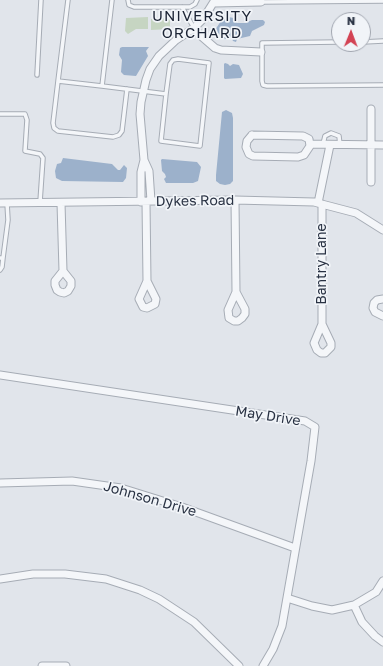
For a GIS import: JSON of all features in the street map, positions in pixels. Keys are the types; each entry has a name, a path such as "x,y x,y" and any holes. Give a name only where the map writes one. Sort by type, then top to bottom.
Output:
{"street":[{"path":"147,281 146,202 149,171 144,160 140,114 143,91 150,69 159,56 176,40 194,28 203,19 214,1 260,1"},
{"path":"194,28 215,48 221,50 261,52"},
{"path":"371,109 371,182"},
{"path":"252,135 303,136 310,139 310,144 304,155 298,157 253,156 249,154 246,146 247,141 252,135"},
{"path":"310,144 383,146"},
{"name":"Bantry Lane","path":"322,324 320,203 327,145"},
{"path":"234,200 236,292"},
{"name":"Dykes Road","path":"4,203 290,200 320,203 356,213 383,230"},
{"path":"61,203 63,271"},
{"path":"383,299 377,300 374,303 373,308 375,312 383,316"},
{"name":"May Drive","path":"0,375 305,421 315,427 311,462 282,626 273,649 264,666"},
{"name":"Johnson Drive","path":"0,483 72,482 121,488 182,507 295,548"},
{"path":"0,579 33,574 65,574 106,579 140,590 159,599 194,622 238,666"},
{"path":"287,598 312,606 332,610 354,605 376,592 383,581"},
{"path":"354,605 362,622 383,642"},
{"path":"42,666 66,666"}],"lane":[{"path":"38,75 41,0"},
{"path":"68,0 54,128 58,131 114,137 119,135 122,130 127,89"},
{"path":"102,86 112,0"},
{"path":"128,0 130,5 134,7 182,7 195,4 197,0"},
{"path":"260,1 383,1"},
{"path":"182,7 194,28"},
{"path":"371,42 383,41"},
{"path":"331,42 262,43 261,52 263,85 383,85"},
{"path":"178,59 209,63 200,146 161,141 166,94 170,64 173,60 178,59"},
{"path":"58,81 166,94"},
{"path":"0,114 25,114 27,120 25,151 40,154 42,158 40,202"},
{"path":"327,145 325,136 331,133 339,136 340,145"},
{"path":"0,270 2,267 8,220 4,203"}],"green space":[{"path":"148,17 148,29 136,29 128,34 125,31 126,18"},
{"path":"170,18 170,29 151,30 151,19"}],"water":[{"path":"223,18 234,18 237,23 245,23 252,20 263,20 265,22 264,25 252,31 250,36 237,39 236,42 232,39 225,39 215,30"},
{"path":"149,47 146,51 148,56 136,76 124,75 121,72 122,60 119,55 120,48"},
{"path":"225,63 230,66 233,64 239,65 243,74 241,78 225,79"},
{"path":"226,110 232,113 233,118 233,181 230,184 225,185 216,181 216,175 222,112"},
{"path":"63,158 112,164 118,170 120,170 124,165 127,168 126,178 123,182 62,181 56,178 55,171 57,164 61,163"},
{"path":"162,159 197,162 201,167 198,181 193,183 166,183 164,179 166,177 165,174 162,171"}],"district":[{"name":"UNIVERSITY ORCHARD","path":"202,24"}]}
